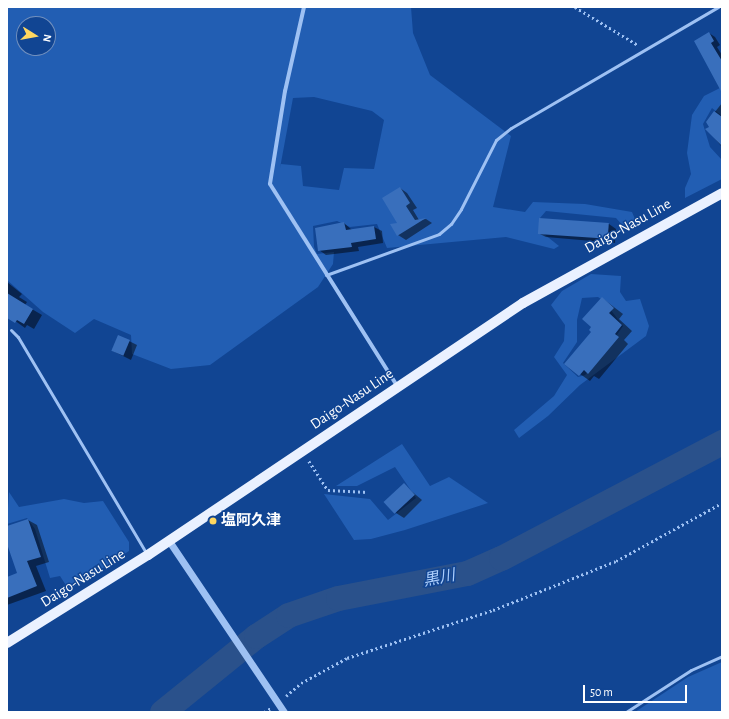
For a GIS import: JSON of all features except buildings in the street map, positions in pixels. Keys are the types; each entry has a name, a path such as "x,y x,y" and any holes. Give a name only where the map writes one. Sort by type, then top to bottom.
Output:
{"main road":[{"name":"Daigo-Nasu Line","path":"7,643 148,555 302,450 523,303 722,193"}],"street":[{"path":"304,7 285,91 270,184 325,275 397,387"},
{"path":"169,541 284,712"}],"lane":[{"path":"325,275 439,234 461,209 496,140 510,128 718,7"},
{"path":"11,330 18,337 148,555"},
{"path":"626,712 691,670 722,656"}],"path":[{"path":"575,7 645,49"},
{"path":"302,450 328,490 368,492"},
{"path":"264,712 276,700 301,683 347,658 493,610 608,564 722,503"}],"shaded area":[{"path":"7,7 411,7 413,33 430,75 511,136 493,207 525,212 533,202 585,204 632,212 635,219 624,227 616,218 546,211 540,218 539,230 559,246 554,249 506,237 387,248 377,224 350,227 337,221 313,226 314,247 317,254 334,252 333,264 318,287 210,365 171,369 132,354 131,335 94,319 75,333 43,312 7,280","holes":["314,97 372,111 384,120 374,169 344,168 339,190 303,186 301,166 281,164 280,168 293,98"]},
{"path":"722,87 722,116 712,108 703,124 710,147 722,160 722,179 685,198 685,188 691,174 687,153 692,115 704,96"},
{"path":"591,274 621,276 620,292 626,301 640,299 649,326 646,336 580,385 548,416 519,438 514,430 554,396 567,375 554,357 564,341 565,325 551,305 562,291","holes":["598,297 604,301 623,326 605,352 585,375 578,377 563,363 577,342 577,320 582,298"]},
{"path":"402,444 430,486 449,477 488,503 405,530 371,539 354,540 324,494 370,499 388,520 416,498 395,467 357,486 336,486"},
{"path":"9,492 19,507 64,499 84,503 103,501 129,542 129,551 69,590 60,576 50,578 35,529 27,518 7,524"},
{"path":"722,662 722,712 635,712 688,677"}],"waterway":[{"name":"黒川","path":"162,712 256,636 288,615 338,598 467,573 501,558 722,442"}],"place":[{"name":"塩阿久津","path":"213,521"}]}
